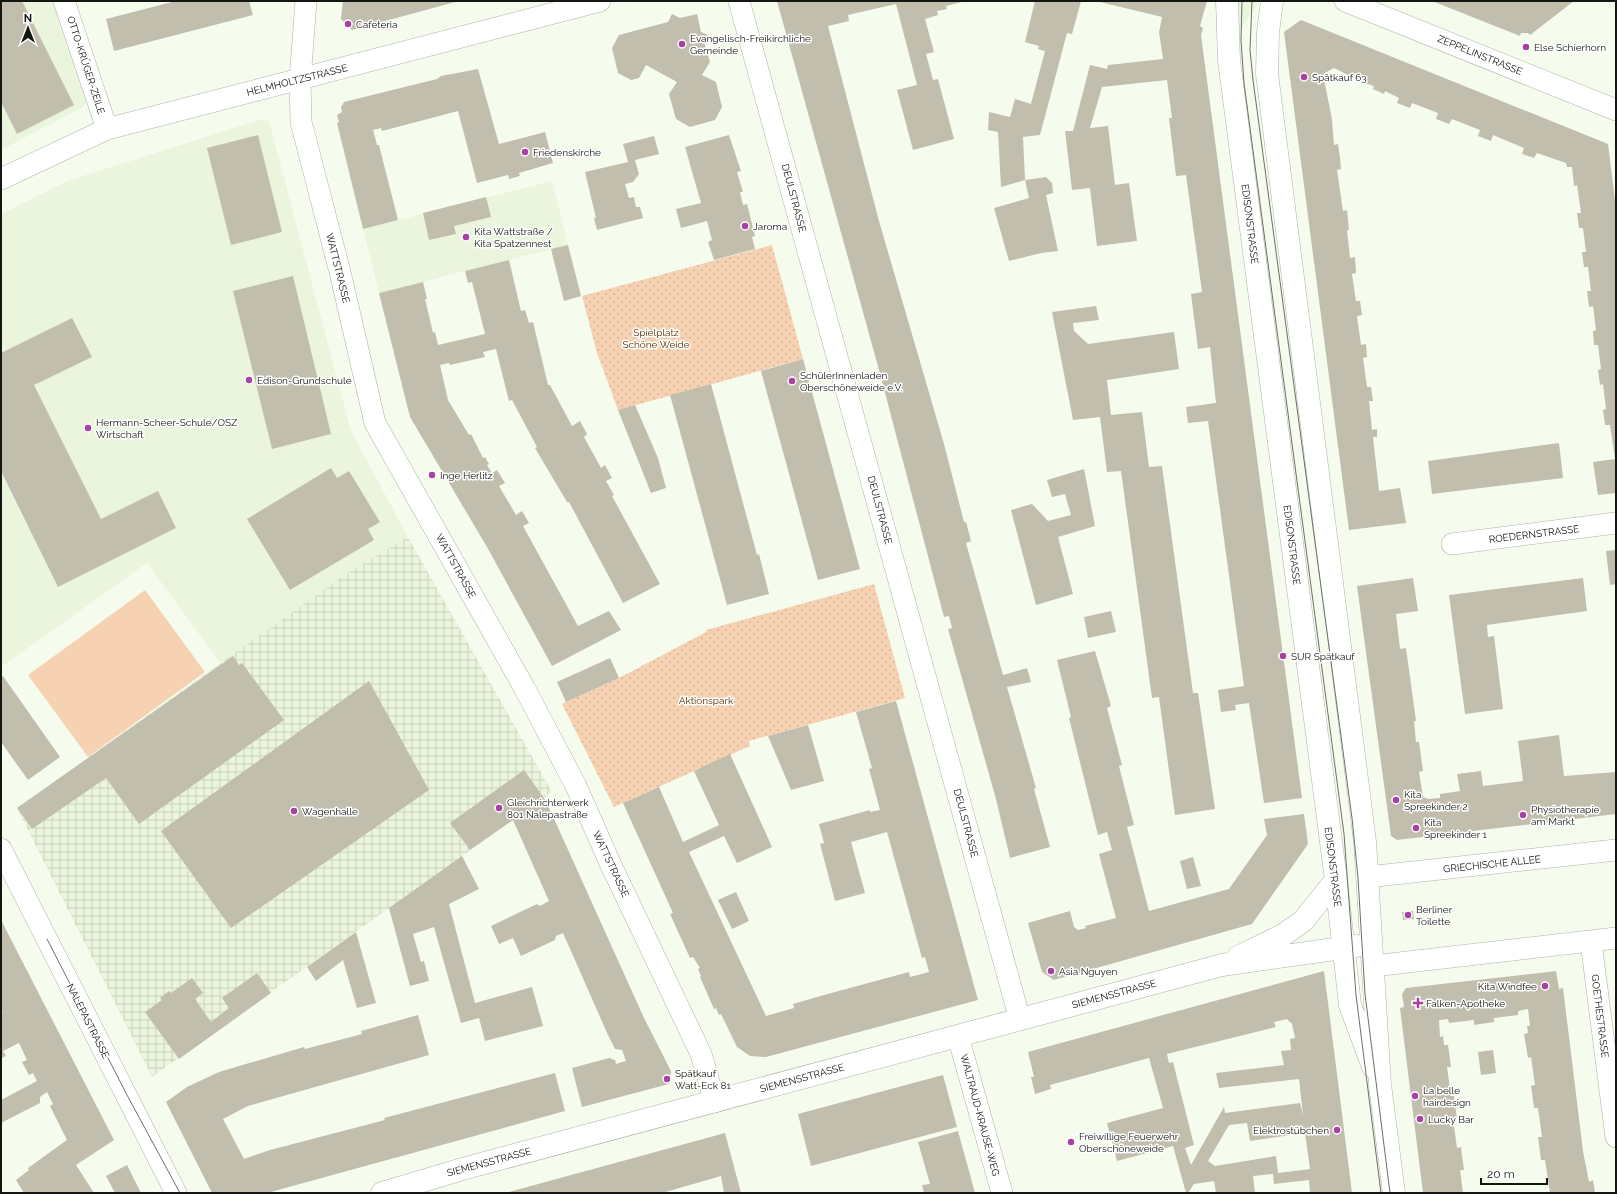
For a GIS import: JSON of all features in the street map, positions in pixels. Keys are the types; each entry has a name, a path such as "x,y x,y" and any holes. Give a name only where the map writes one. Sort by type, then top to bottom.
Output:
{"main road":[{"name":"EDISONSTRASSE","path":"1227,1 1229,60 1336,880 1350,1006 1380,1085"},
{"name":"EDISONSTRASSE","path":"1272,1 1268,32 1267,74 1365,842 1380,1085 1394,1193"},
{"path":"1336,880 1367,877"},
{"name":"SIEMENSSTRASSE","path":"1222,965 1292,929 1309,914 1336,880"},
{"name":"SIEMENSSTRASSE","path":"382,1193 438,1176 1222,965 1371,943"},
{"path":"1343,948 1373,966"}],"street":[{"name":"OTTO-KRÜGER-ZEILE","path":"64,1 106,129"},
{"name":"WATTSTRASSE","path":"306,1 300,80 301,122 340,272 375,423 521,682 576,786 701,1054 715,1102"},
{"name":"HELMHOLTZSTRASSE","path":"1,179 106,129 300,80 600,1"},
{"name":"DEULSTRASSE","path":"739,1 1020,1020"},
{"name":"ZEPPELINSTRASSE","path":"1345,1 1616,110"},
{"name":"ROEDERNSTRASSE","path":"1452,544 1616,523"},
{"name":"NALEPASTRASSE","path":"1,849 176,1193"},
{"name":"GRIECHISCHE ALLEE","path":"1367,877 1616,850"},
{"path":"1373,966 1616,938"},
{"name":"GOETHESTRASSE","path":"1591,942 1616,1137"},
{"name":"WALTRAUD-KRAUSE-WEG","path":"958,1036 1002,1193"}],"shaded area":[{"path":"1,1 53,1 69,41 87,100 83,107 1,150"},
{"path":"1236,1 1260,1 1236,35"},
{"path":"262,119 269,121 351,431 408,537 349,572 221,664 147,563 1,667 1,214 67,181"},
{"name":"Kita Wattstraße / Kita Spatzennest","path":"552,181 568,245 379,293 363,229"},
{"path":"408,537 552,792 152,1077 17,808 349,572"}],"green space":[{"name":"Spielplatz Schöne Weide","path":"772,245 803,359 618,410 597,353 582,296"},
{"name":"Aktionspark","path":"874,584 905,698 749,741 750,746 614,807 562,704 619,678 706,632 706,630"},
{"path":"145,590 205,672 88,757 28,675"}],"building":[{"path":"1,1 22,1 74,105 17,134 1,102"},
{"path":"176,1 249,1 253,15 114,51 106,19"},
{"path":"343,1 459,1 352,30 341,19"},
{"path":"777,1 966,1 946,6 947,9 937,11 938,15 925,19 934,52 926,54 933,80 938,79 954,139 913,150 897,90 917,85 896,4 848,15 849,21 828,26 879,221 944,444 964,522 966,522 971,541 966,543 1003,675 1027,668 1031,682 1007,687 1036,788 1034,789 1050,847 1010,858 996,799 948,629 952,628 949,616 944,617 879,370"},
{"path":"1035,1 1081,1 1072,34 1067,33 1040,135 1023,137 1025,180 1001,187 998,132 988,130 989,112 1010,117 1015,99 1031,104 1045,51 1038,49 1039,46 1025,42"},
{"path":"1096,1 1207,1 1200,26 1203,28 1201,35 1302,798 1264,803 1249,703 1235,705 1236,710 1221,712 1218,690 1244,686 1208,421 1188,423 1186,407 1216,403 1210,347 1198,349 1191,294 1202,292 1186,175 1176,176 1169,118 1172,118 1167,80 1102,87 1090,128 1108,126 1115,185 1129,183 1137,241 1097,246 1090,188 1072,190 1065,131 1073,131 1090,65 1107,69 1108,65 1163,59 1159,32 1162,17"},
{"path":"1432,1 1574,1 1530,35 1528,33 1521,33 1520,36"},
{"path":"672,14 680,18 697,14 701,32 708,35 704,42 710,62 702,75 716,82 722,107 715,120 690,127 676,119 669,94 677,82 646,65 639,78 631,80 618,73 612,48 619,35 668,22"},
{"path":"1301,20 1608,144 1616,208 1616,493 1598,495 1593,462 1615,459 1610,425 1605,425 1603,410 1606,409 1603,384 1600,385 1598,370 1601,369 1598,345 1594,345 1593,331 1596,330 1593,306 1589,307 1587,291 1591,291 1588,267 1584,267 1582,252 1586,252 1583,228 1579,228 1577,213 1581,213 1577,185 1574,186 1572,167 1567,167 1566,163 1537,153 1534,158 1522,154 1524,148 1493,135 1491,141 1478,136 1480,130 1452,119 1449,124 1436,119 1438,113 1412,103 1410,108 1397,103 1399,98 1385,91 1384,94 1373,89 1374,86 1362,82 1334,68 1323,74 1332,119 1334,145 1338,144 1341,169 1337,170 1343,211 1347,210 1349,230 1347,230 1350,258 1355,257 1356,273 1352,274 1356,301 1360,301 1362,315 1357,316 1361,345 1366,344 1367,357 1363,358 1367,387 1371,387 1373,401 1369,401 1372,430 1377,429 1377,437 1373,437 1379,491 1400,488 1406,523 1349,530 1284,32"},
{"path":"478,69 499,144 545,132 553,163 519,173 520,176 509,179 508,175 477,183 458,111 382,131 381,128 373,130 377,145 379,145 398,220 363,229 337,123 339,122 337,115 342,112 341,107 344,102 437,79 441,76"},
{"path":"258,135 282,232 231,245 207,148"},
{"path":"729,135 741,171 737,172 743,192 740,192 743,205 747,204 755,236 752,237 755,249 714,260 708,242 712,240 707,221 681,228 676,209 701,203 685,147"},
{"path":"654,136 659,154 635,160 639,174 633,182 625,184 629,198 634,197 636,207 640,207 643,218 597,230 594,218 596,218 585,172 628,162 623,144"},
{"path":"1046,177 1052,183 1053,193 1046,195 1058,251 1041,253 1009,261 994,208 1029,198 1025,180"},
{"path":"486,197 491,217 454,226 456,234 429,240 423,213"},
{"path":"568,245 581,296 564,301 551,249"},
{"path":"509,260 521,311 525,310 529,323 533,322 548,385 550,385 572,426 580,421 587,434 584,437 601,468 605,465 612,478 606,481 614,495 612,496 660,584 623,603 569,502 567,502 535,448 537,447 512,400 509,401 496,349 483,352 485,357 450,365 449,363 440,365 448,400 469,435 471,434 483,458 485,457 489,464 487,465 492,473 497,470 505,483 499,486 516,515 522,511 529,523 523,526 578,626 609,611 621,630 552,666 487,547 410,417 379,293 423,282 427,299 425,299 433,333 435,332 438,345 485,334 472,282 468,283 465,271"},
{"path":"293,276 331,434 272,449 233,291"},
{"path":"1096,306 1099,320 1073,323 1074,331 1088,344 1174,332 1179,369 1107,380 1111,415 1142,412 1149,467 1162,466 1193,693 1198,693 1215,809 1175,815 1159,697 1152,698 1121,471 1107,472 1100,417 1073,420 1052,312"},
{"path":"72,318 92,357 34,385 101,519 158,491 176,528 58,587 1,471 1,353"},
{"path":"803,359 860,569 818,580 761,371"},
{"path":"711,384 769,594 727,605 670,395"},
{"path":"635,405 658,458 666,488 651,493 618,410"},
{"path":"1559,443 1563,478 1432,494 1428,461"},
{"path":"331,468 337,478 349,471 380,522 368,529 374,540 290,590 247,519"},
{"path":"1084,469 1095,526 1058,537 1073,594 1036,605 1011,510 1032,504 1048,521 1071,515 1065,494 1052,497 1047,480"},
{"path":"1616,550 1616,584 1610,585 1606,551"},
{"path":"1413,578 1418,611 1396,614 1400,649 1406,648 1416,721 1414,721 1416,742 1419,742 1423,771 1419,772 1423,797 1428,799 1440,798 1440,794 1460,791 1457,774 1481,771 1483,786 1523,781 1518,741 1559,735 1564,776 1616,772 1616,814 1397,840 1391,836 1357,586"},
{"path":"1583,578 1587,611 1487,625 1488,637 1494,636 1503,709 1465,714 1449,595"},
{"path":"1111,611 1116,632 1088,638 1084,617"},
{"path":"1095,651 1111,706 1107,708 1122,765 1119,766 1134,825 1127,827 1149,911 1229,889 1267,835 1264,819 1304,814 1308,844 1252,924 1054,980 1042,972 1028,923 1070,911 1074,927 1078,930 1086,928 1085,926 1116,918 1099,854 1112,850 1107,832 1098,835 1069,718 1071,717 1057,660"},
{"path":"233,656 239,665 242,663 284,720 139,824 106,778 32,829 17,808"},
{"path":"610,658 619,678 566,702 557,682"},
{"path":"3,676 60,757 28,780 1,742 1,677"},
{"name":"Wagenhalle","path":"369,681 429,790 231,928 161,831"},
{"path":"896,701 978,1000 766,1057 750,1056 737,1047 721,1014 719,1015 716,1008 714,1009 700,977 701,976 698,969 700,968 693,957 690,958 670,914 673,913 623,803 659,787 683,842 719,825 694,771 730,754 772,847 737,863 724,836 689,852 766,1016 794,1008 793,1004 909,972 910,977 929,972 925,957 922,958 887,832 851,842 865,893 835,901 820,844 824,843 819,824 870,810 870,812 880,810 869,769 872,768 856,712"},
{"path":"808,725 824,781 791,790 768,736"},
{"path":"524,770 546,801 644,1018 671,1071 669,1084 582,1107 572,1068 609,1058 615,1060 616,1064 626,1061 622,1050 615,1049 608,1035 563,933 556,936 555,940 521,956 513,938 499,944 491,926 537,904 540,906 549,901 513,820 470,850 450,823"},
{"path":"462,856 479,889 449,904 475,1003 532,987 543,1026 485,1041 479,1018 461,1023 434,927 413,934 421,962 424,961 429,981 410,986 389,908"},
{"path":"1193,857 1201,886 1187,889 1180,861"},
{"path":"736,892 749,921 732,929 718,900"},
{"name":"Berliner Toilette","path":"1413,911 1414,919 1403,920 1402,912"},
{"path":"1,920 114,1140 76,1165 94,1193 24,1193 16,1180 29,1170 28,1168 67,1140 50,1106 53,1104 47,1092 40,1097 40,1103 1,1123 1,1100 37,1081 33,1073 29,1075 22,1062 27,1060 19,1043 3,1051 6,1056 1,1058 1,1012 3,1012 1,1009"},
{"path":"356,932 376,1003 357,1008 343,960 316,981 307,967"},
{"path":"1324,971 1352,1193 1310,1193 1309,1180 1274,1184 1273,1174 1253,1176 1255,1193 1216,1193 1214,1181 1194,1184 1188,1193 1186,1193 1173,1146 1117,1161 1107,1123 1163,1108 1149,1058 1050,1085 1051,1089 1035,1094 1031,1077 1034,1077 1028,1052","holes":["1287,1019 1292,1024 1295,1038 1290,1039 1291,1050 1281,1051 1284,1065 1216,1073 1219,1088 1299,1079 1303,1115 1300,1103 1225,1113 1224,1107 1191,1165 1185,1148 1194,1145 1173,1062 1169,1063 1167,1054 1276,1027 1274,1022","1247,1123 1250,1141 1305,1133 1310,1169 1278,1173 1276,1156 1215,1166 1208,1161 1229,1125"]},
{"path":"1556,971 1559,989 1563,988 1583,1151 1589,1182 1593,1180 1595,1193 1550,1193 1545,1160 1541,1160 1538,1137 1542,1137 1538,1108 1534,1108 1531,1086 1535,1085 1531,1057 1528,1058 1524,1034 1528,1033 1527,1026 1530,1026 1528,1009 1518,1011 1518,1015 1494,1018 1494,1022 1474,1025 1474,1020 1449,1023 1448,1019 1439,1020 1440,1037 1443,1036 1444,1045 1448,1045 1451,1067 1447,1067 1451,1096 1454,1096 1457,1119 1453,1119 1457,1148 1461,1147 1464,1170 1460,1170 1463,1193 1423,1193 1400,1008 1404,1007 1402,994 1406,988"},
{"path":"257,973 271,993 179,1059 145,1012 162,1000 160,998 169,991 171,993 192,978 203,993 195,999 211,1022 229,1008 222,998"},
{"path":"418,1015 429,1055 248,1106 223,1119 244,1159 270,1150 385,1120 384,1118 555,1073 565,1111 267,1193 212,1193 166,1102 187,1087 219,1072 304,1047 305,1049 362,1034 361,1031"},
{"path":"1493,1050 1496,1073 1481,1075 1478,1052"},
{"path":"943,1075 957,1127 811,1166 798,1114"},
{"path":"958,1131 975,1193 924,1193 922,1185 930,1184 918,1142"},
{"path":"725,1133 741,1193 724,1193 721,1176 662,1193 505,1193"},
{"path":"127,1165 141,1193 115,1193 106,1176"}],"tram line":[{"path":"1242,1 1241,41 1244,83 1344,834 1356,995 1381,1193"},
{"path":"1252,1 1250,50 1253,80 1352,818 1358,878 1365,994 1390,1193"},
{"path":"47,939 127,1095 180,1193"}],"place":[{"name":"Cafeteria","path":"348,24"},
{"name":"Evangelisch-Freikirchliche Gemeinde","path":"682,44"},
{"name":"Else Schierhorn","path":"1526,47"},
{"name":"Spätkauf 63","path":"1304,77"},
{"name":"Friedenskirche","path":"525,152"},
{"name":"Jaroma","path":"745,226"},
{"name":"Kita Wattstraße / Kita Spatzennest","path":"466,237"},
{"name":"Edison-Grundschule","path":"249,380"},
{"name":"SchülerInnenladen Oberschöneweide e.V.","path":"792,381"},
{"name":"Hermann-Scheer-Schule/OSZ Wirtschaft","path":"88,428"},
{"name":"Inge Herlitz","path":"432,475"},
{"name":"SUR Spätkauf","path":"1283,656"},
{"name":"Kita Spreekinder 2","path":"1396,800"},
{"name":"Gleichrichterwerk 801 Nalepastraße","path":"499,808"},
{"name":"Wagenhalle","path":"294,811"},
{"name":"Physiotherapie am Markt","path":"1523,815"},
{"name":"Kita Spreekinder 1","path":"1416,828"},
{"name":"Berliner Toilette","path":"1408,915"},
{"name":"Asia Nguyen","path":"1051,971"},
{"name":"Kita Windfee","path":"1545,986"},
{"name":"Falken-Apotheke","path":"1418,1003"},
{"name":"Spätkauf Watt-Eck 81","path":"667,1079"},
{"name":"La belle hairdesign","path":"1415,1096"},
{"name":"Lucky Bar","path":"1420,1119"},
{"name":"Elektrostübchen","path":"1337,1130"},
{"name":"Freiwillige Feuerwehr Oberschöneweide","path":"1071,1142"}]}
